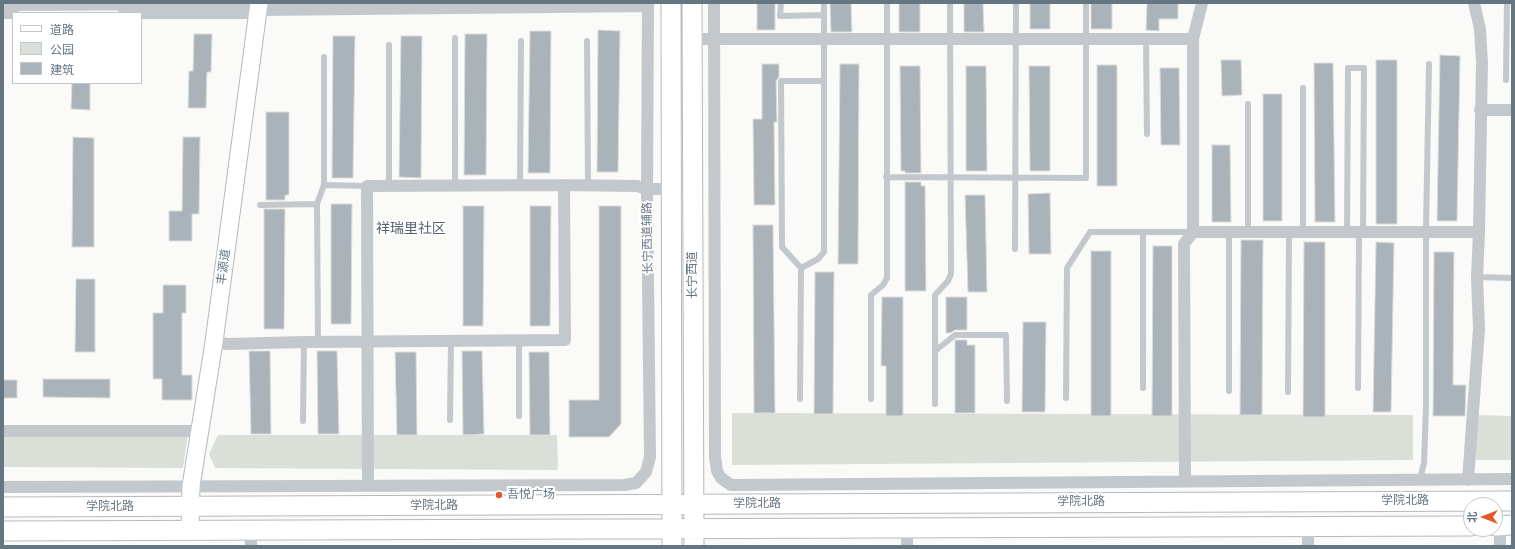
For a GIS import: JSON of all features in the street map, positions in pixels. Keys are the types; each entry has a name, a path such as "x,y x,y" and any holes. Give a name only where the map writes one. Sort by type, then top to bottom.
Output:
{"main road":[{"name":"长宁西道","path":"671,3 672,538"},
{"name":"长宁西道","path":"692,3 694,537"},
{"path":"1308,501 1308,526"},
{"name":"学院北路","path":"3,507 1512,501"},
{"name":"学院北路","path":"3,531 190,530 251,537 672,538 907,537 1308,526 1463,526"}],"street":[{"path":"714,3 715,457 717,471 721,478 731,485 1512,479"},
{"path":"1185,481 1184,244 1193,232 1193,39 1202,3"},
{"path":"1468,480 1479,329 1477,277 1482,63 1480,29 1474,3"},
{"path":"3,4 230,4 259,7 648,5"},
{"name":"长宁西道辅路","path":"368,486 624,485 636,482 646,472 650,457 647,189 648,5"},
{"path":"142,13 248,13 259,7"},
{"name":"丰源道","path":"190,530 191,486 201,431 214,342 259,7"},
{"path":"692,40 1193,39"},
{"path":"1480,110 1512,110"},
{"path":"214,342 228,344 367,341 565,340 564,185"},
{"path":"3,487 368,486 367,186 588,185 637,186 647,189 672,189"},
{"path":"1193,232 1479,232"},
{"path":"3,431 201,431"},
{"path":"1308,480 1308,501"},
{"path":"1308,526 1308,546"}],"lane":[{"path":"781,3 780,16 824,15"},
{"path":"801,268 818,259 824,252 824,3"},
{"path":"871,399 871,295 883,285 887,278 887,3"},
{"path":"935,404 935,295 948,282 951,274 950,3"},
{"path":"1016,3 1016,249"},
{"path":"886,177 1086,178 1086,3"},
{"path":"1506,80 1507,3"},
{"path":"454,38 455,186"},
{"path":"1146,39 1147,134"},
{"path":"520,185 521,40"},
{"path":"587,40 588,185"},
{"path":"389,45 389,186"},
{"path":"318,342 318,204 324,185 324,57"},
{"path":"1420,479 1424,463 1426,406 1426,232 1429,64"},
{"path":"1356,232 1364,68 1348,68 1356,232 1358,388"},
{"path":"800,399 801,268 782,247 781,81 824,81"},
{"path":"1303,88 1303,232"},
{"path":"1248,104 1248,232"},
{"path":"324,185 367,186"},
{"path":"260,205 318,204"},
{"path":"1066,398 1067,268 1090,232 1193,232"},
{"path":"1143,232 1143,388"},
{"path":"1228,391 1229,232"},
{"path":"1288,392 1289,232"},
{"path":"1477,277 1512,278"},
{"path":"936,352 955,335 1006,335 1007,401"},
{"path":"519,340 519,416"},
{"path":"450,420 451,341"},
{"path":"303,421 304,342"}],"green space":[{"path":"732,413 1413,415 1413,460 732,465"},
{"path":"1475,415 1512,416 1512,460 1476,460"},
{"path":"188,434 183,468 3,467 3,435"},
{"path":"218,435 557,435 558,470 215,468 209,454"}],"building":[{"path":"757,3 775,3 775,30 757,30"},
{"path":"830,3 851,3 852,32 831,32"},
{"path":"899,3 920,3 920,32 899,32"},
{"path":"964,3 983,3 984,32 964,32"},
{"path":"1030,3 1050,3 1050,29 1030,29"},
{"path":"1091,3 1112,3 1112,29 1091,29"},
{"path":"1147,3 1178,3 1178,19 1159,19 1159,31 1146,30"},
{"path":"598,30 620,31 618,172 597,172"},
{"path":"530,31 551,31 550,173 528,173"},
{"path":"194,34 212,34 211,72 207,72 206,108 188,108 189,71 193,71"},
{"path":"465,34 487,34 486,175 464,175"},
{"path":"333,36 355,36 353,178 332,178"},
{"path":"401,36 422,36 421,178 399,177"},
{"path":"1440,55 1460,56 1457,221 1437,221"},
{"path":"1221,60 1241,60 1242,95 1222,96"},
{"path":"1376,60 1397,60 1397,224 1376,224"},
{"path":"1314,63 1333,63 1335,222 1315,222"},
{"path":"762,64 779,64 779,77 776,81 777,122 774,122 775,205 754,205 753,119 762,119"},
{"path":"840,64 859,64 858,264 838,264"},
{"path":"1097,65 1117,65 1117,186 1097,186"},
{"path":"900,66 920,66 921,173 905,173 905,171 901,171"},
{"path":"966,66 986,66 987,171 966,171"},
{"path":"1029,66 1050,66 1050,171 1030,171"},
{"path":"1160,68 1179,68 1180,145 1161,145"},
{"path":"72,84 90,84 90,110 71,109"},
{"path":"1263,94 1282,94 1282,221 1263,221"},
{"path":"266,112 289,112 289,195 285,195 285,200 266,200"},
{"path":"73,137 94,138 94,247 72,247"},
{"path":"183,137 200,137 199,214 192,214 192,241 169,241 169,211 182,211"},
{"path":"1212,145 1230,145 1231,222 1212,222"},
{"path":"905,182 921,182 921,186 925,186 926,291 905,291"},
{"path":"1050,193 1051,254 1029,254 1028,194"},
{"path":"965,195 985,195 987,292 968,292"},
{"path":"331,204 352,204 351,324 331,324"},
{"path":"463,206 484,206 483,326 463,326"},
{"path":"530,206 551,206 550,326 530,326"},
{"path":"599,206 621,206 621,424 609,437 569,437 569,400 599,400"},
{"path":"264,209 285,209 284,329 264,329"},
{"path":"753,225 773,225 775,413 754,413"},
{"path":"1241,240 1263,240 1262,415 1240,415"},
{"path":"1304,242 1325,242 1325,417 1303,417"},
{"path":"1376,242 1394,243 1391,412 1373,412"},
{"path":"1153,246 1172,246 1172,416 1152,416"},
{"path":"1091,251 1111,251 1111,416 1091,416"},
{"path":"1434,252 1454,252 1453,385 1466,385 1465,416 1433,416"},
{"path":"815,272 834,272 833,414 814,414"},
{"path":"76,279 95,279 95,352 75,352"},
{"path":"163,285 186,285 186,313 182,313 182,375 192,375 192,400 162,400 162,379 153,379 153,313 163,313"},
{"path":"882,297 903,297 903,416 886,416 886,366 881,366"},
{"path":"946,297 967,297 967,330 955,330 950,333 946,333"},
{"path":"1023,322 1046,322 1045,412 1022,412"},
{"path":"955,340 967,340 967,345 975,345 975,413 955,413"},
{"path":"249,351 270,351 271,434 251,434"},
{"path":"317,351 337,351 339,434 318,434"},
{"path":"462,351 482,351 484,434 463,435"},
{"path":"395,352 416,352 417,435 397,435"},
{"path":"529,352 549,352 550,435 530,435"},
{"path":"43,379 110,379 110,398 43,397"},
{"path":"3,380 17,380 17,398 3,398"}],"place":[{"name":"吾悦广场","path":"499,495"}],"district":[{"name":"祥瑞里社区","path":"411,229"}]}
